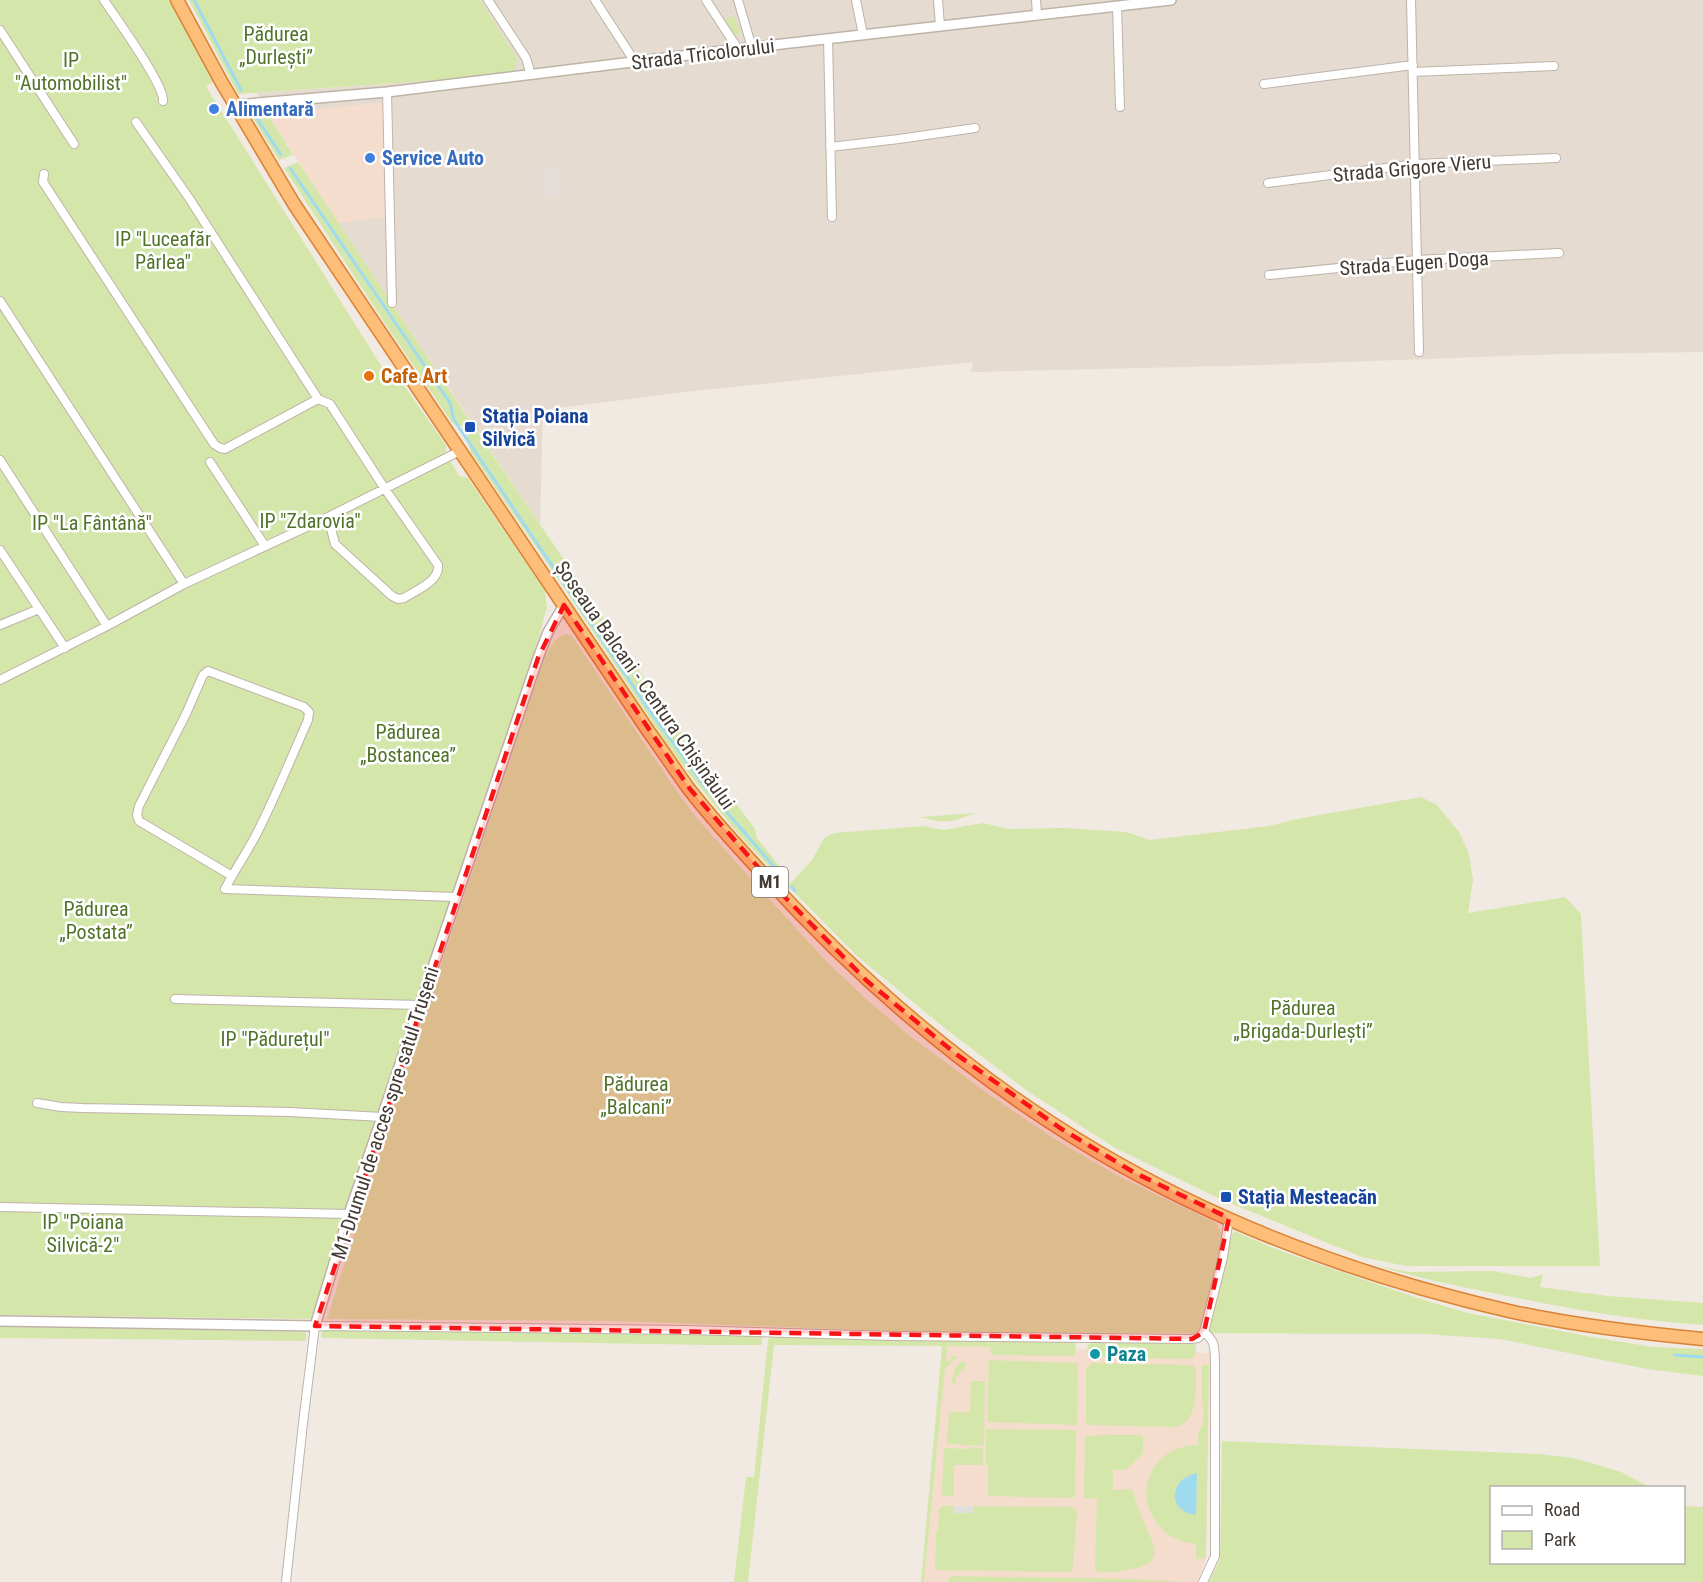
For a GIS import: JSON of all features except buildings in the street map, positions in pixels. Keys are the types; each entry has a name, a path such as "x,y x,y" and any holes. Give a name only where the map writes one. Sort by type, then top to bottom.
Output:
{"highway":[{"name":"Șoseaua Balcani - Centura Chișinăului","path":"177,0 235,105 294,204 690,789 778,890 826,942 867,981 956,1054 1051,1122 1135,1173 1229,1218 1320,1256 1462,1299 1597,1326 1703,1339"}],"street":[{"path":"104,0 157,80 164,95 163,101"},
{"path":"488,0 526,58 531,75"},
{"path":"595,0 635,62"},
{"path":"706,0 738,49"},
{"path":"738,0 752,48"},
{"path":"856,0 863,35"},
{"path":"938,0 940,26"},
{"path":"1036,0 1037,15"},
{"name":"Strada Tricolorului","path":"235,105 387,92 1117,6 1135,2 1171,0"},
{"path":"1412,0 1419,352"},
{"path":"1117,6 1120,107"},
{"path":"0,30 74,144"},
{"path":"828,39 832,217"},
{"path":"1264,84 1413,68 1554,66"},
{"path":"387,92 392,303"},
{"path":"136,122 189,198 318,399 330,404 438,565 439,571 435,578 404,598 398,599 335,544 328,517"},
{"path":"830,147 899,140 975,128"},
{"name":"Strada Grigore Vieru","path":"1268,183 1416,164 1556,158"},
{"path":"44,174 43,182 214,444 225,449 318,399"},
{"name":"Strada Eugen Doga","path":"1269,275 1417,260 1559,253"},
{"path":"0,301 184,584"},
{"path":"0,680 184,584 328,517 460,451"},
{"path":"0,460 107,626"},
{"path":"210,462 266,546"},
{"path":"0,550 65,648"},
{"name":"M1-Drumul de acces spre satul Trușeni","path":"315,1326 382,1117 538,658 548,632 564,605"},
{"path":"0,625 39,609"},
{"path":"232,876 139,821 137,814 203,675 208,671 304,707 309,712 308,720 259,829 225,889 456,897"},
{"path":"175,999 421,1005"},
{"path":"38,1103 82,1108 290,1112 382,1117"},
{"path":"0,1207 350,1214"},
{"path":"0,1321 1192,1339 1198,1338 1204,1332 1223,1257 1229,1218"},
{"path":"286,1582 315,1326"},
{"path":"1203,1582 1215,1557 1215,1361 1214,1343 1204,1332"}],"highlighted area":[{"path":"564,605 690,789 778,890 867,981 956,1054 1060,1128 1135,1173 1229,1218 1204,1332 1192,1339 315,1326 538,658"}],"shaded area":[{"path":"480,0 1703,0 1703,352 1563,354 1265,365 971,372 973,362 685,392 543,410 540,524 338,223 268,115 257,93 469,78 518,59"},
{"path":"385,102 387,217 338,223 268,115"},
{"path":"560,168 562,196 542,197 540,169"},
{"path":"947,1345 1210,1353 1206,1559 1197,1582 924,1582"},
{"path":"953,1506 973,1506 973,1513 953,1513"}],"green space":[{"path":"0,0 171,0 215,81 206,86 210,93 380,364 394,384 400,380 446,445 446,451 442,456 446,462 451,462 459,476 468,478 545,591 547,607 531,665 453,892 448,892 445,900 451,901 419,1001 411,1001 409,1008 417,1009 380,1112 370,1120 377,1123 347,1210 340,1217 344,1221 314,1316 309,1319 0,1315"},
{"name":"Pădurea „Durlești”","path":"189,0 480,0 518,59 514,72 469,78 238,94"},
{"path":"734,16 741,34 735,36 723,19"},
{"path":"265,108 293,155 279,160 252,117 256,109"},
{"path":"298,162 470,421 462,426 452,423 390,331 284,168"},
{"path":"476,430 685,738 754,827 757,838 788,877 783,881 740,836 667,744 470,451 467,436"},
{"name":"Pădurea „Balcani”","path":"567,634 572,636 695,816 828,963 910,1036 984,1091 1053,1138 1118,1176 1216,1223 1222,1234 1231,1238 1234,1231 1278,1250 1468,1313 1653,1347 1703,1349 1703,1376 1647,1369 1500,1339 1424,1334 915,1332 618,1321 327,1319 404,1074 543,662 555,641"},
{"name":"Pădurea „Brigada-Durlești”","path":"1421,797 1437,805 1459,832 1469,854 1473,880 1468,913 1565,897 1581,914 1600,1266 1406,1266 1362,1257 1220,1199 1115,1148 1029,1092 947,1030 857,956 788,886 812,860 824,838 834,833 923,826 943,830 983,823 1009,829 1064,828 1127,832 1149,840 1269,826"},
{"path":"975,813 948,821 920,817"},
{"path":"1375,1265 1408,1272 1493,1271 1531,1278 1543,1274 1540,1287 1608,1296 1703,1303 1703,1325 1631,1318 1560,1306 1444,1283"},
{"path":"0,1326 306,1332 306,1341 0,1338"},
{"path":"322,1329 762,1336 762,1345 321,1338"},
{"path":"775,1336 1068,1341 1076,1344 1075,1354 1072,1356 991,1355 990,1347 947,1346 946,1361 951,1361 951,1355 957,1357 945,1368 924,1582 921,1582 942,1346 774,1345 748,1582 734,1582 746,1477 754,1477 768,1340"},
{"path":"1094,1341 1192,1343 1196,1345 1196,1352 1194,1357 1189,1359 1101,1357 1101,1350 1087,1349 1088,1345"},
{"path":"987,1360 1077,1363 1077,1425 987,1422 989,1363"},
{"path":"961,1362 966,1362 965,1369 961,1369 960,1375 956,1376 955,1383 951,1383 955,1368"},
{"path":"1091,1363 1193,1365 1196,1369 1196,1394 1193,1411 1184,1423 1176,1427 1089,1425 1086,1422 1086,1370"},
{"path":"1202,1365 1209,1365 1206,1558 1196,1559 1196,1544 1177,1539 1163,1530 1153,1516 1147,1501 1147,1485 1152,1470 1163,1457 1179,1448 1198,1445 1198,1433 1204,1416","holes":["1197,1473 1196,1515 1182,1510 1177,1503 1175,1493 1176,1488"]},
{"path":"971,1381 985,1381 984,1446 947,1444 949,1412 970,1412"},
{"path":"986,1429 1076,1430 1075,1496 1072,1498 988,1496"},
{"path":"1140,1435 1143,1437 1143,1453 1126,1470 1113,1470 1113,1490 1132,1489 1154,1545 1154,1552 1153,1558 1140,1567 1107,1572 1096,1570 1095,1566 1097,1499 1084,1498 1085,1436"},
{"path":"1222,1441 1538,1454 1574,1458 1621,1472 1648,1486 1490,1486 1490,1564 1685,1564 1685,1506 1703,1507 1703,1582 1209,1582 1220,1559"},
{"path":"969,1447 983,1448 983,1465 954,1465 954,1496 944,1496 942,1492 944,1448 968,1449"},
{"path":"942,1506 953,1506 953,1512 973,1512 973,1506 1072,1507 1077,1511 1073,1569 1069,1572 936,1570 936,1532 939,1512 937,1510"},
{"path":"951,1576 1129,1579 1188,1582 947,1582"}],"water":[{"path":"1197,1473 1196,1515 1180,1508 1175,1495 1176,1488 1187,1476"}],"waterway":[{"path":"194,0 241,90"},
{"path":"256,117 281,155"},
{"path":"290,168 450,403 454,420 652,714 706,788 782,876"},
{"path":"792,887 795,891"},
{"path":"1675,1355 1703,1357"}],"place":[{"name":"Alimentară","path":"214,109"},
{"name":"Service Auto","path":"370,158"},
{"name":"Cafe Art","path":"369,376"},
{"name":"Stația Poiana Silvică","path":"470,427"},
{"name":"Stația Mesteacăn","path":"1226,1197"},
{"name":"Paza","path":"1095,1354"}],"park label":[{"name":"IP \"Automobilist\"","path":"71,72"},
{"name":"IP \"Luceafăr Pârlea\"","path":"163,250"},
{"name":"IP \"Zdarovia\"","path":"310,521"},
{"name":"IP \"La Fântână\"","path":"92,523"},
{"name":"Pădurea „Bostancea”","path":"408,744"},
{"name":"Pădurea „Postata”","path":"96,920"},
{"name":"IP \"Pădurețul\"","path":"275,1039"},
{"name":"IP \"Poiana Silvică-2\"","path":"83,1234"}]}
